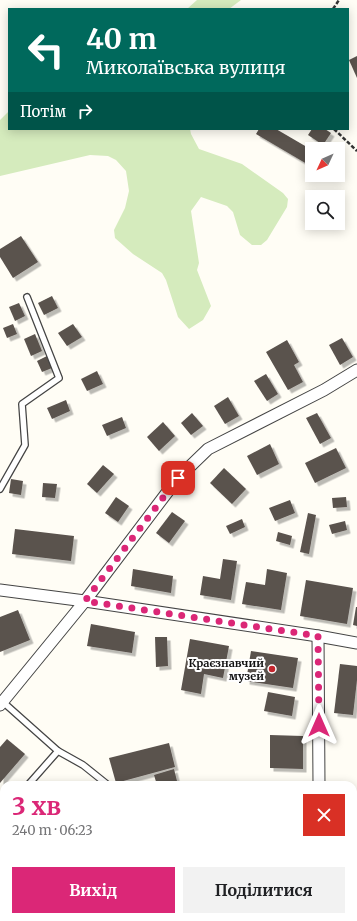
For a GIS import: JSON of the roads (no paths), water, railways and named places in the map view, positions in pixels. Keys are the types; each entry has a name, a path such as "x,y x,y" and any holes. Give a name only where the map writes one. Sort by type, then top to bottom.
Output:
{"street":[{"path":"1,704 85,601 178,478 208,449 324,390 357,370"},
{"path":"0,590 85,601 357,643"},
{"path":"318,636 319,781"}],"lane":[{"path":"0,489 25,445 22,404 59,378 27,297"},
{"path":"1,704 58,751 83,765 103,781"},
{"path":"32,781 58,751"}],"place":[{"name":"Краєзнавчий музей","path":"272,669"}]}
